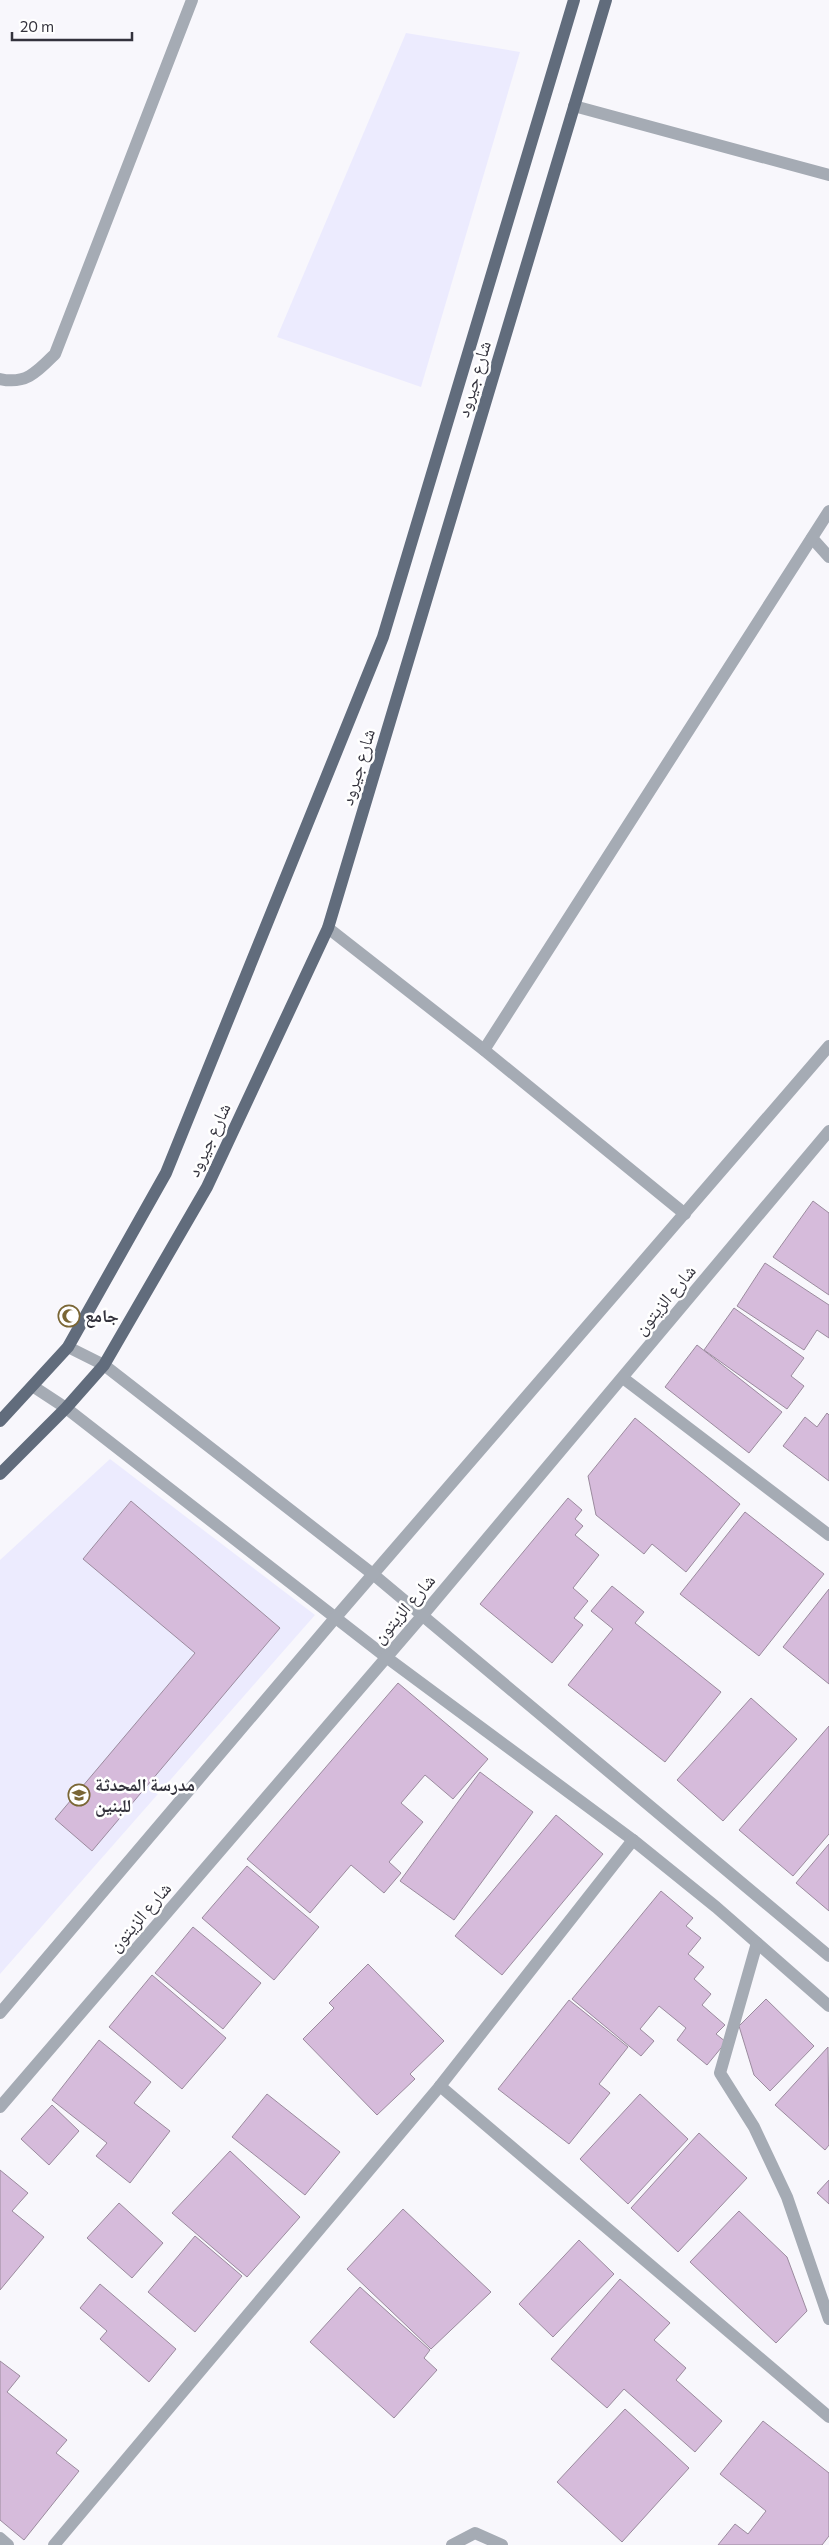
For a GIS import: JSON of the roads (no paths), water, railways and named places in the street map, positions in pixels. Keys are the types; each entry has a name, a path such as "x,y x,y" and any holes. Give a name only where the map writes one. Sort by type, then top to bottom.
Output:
{"main road":[{"name":"شارع جيرود","path":"0,1421 34,1387 68,1347 166,1173 383,637 574,0"},
{"name":"شارع جيرود","path":"0,1474 66,1408 104,1365 207,1187 328,928 606,0"}],"street":[{"path":"0,379 14,382 34,374 55,354 192,0"},
{"path":"574,106 829,175"},
{"path":"484,1050 829,511"},
{"path":"812,538 829,557"},
{"path":"328,928 484,1050 685,1214"},
{"path":"0,2013 336,1617 829,1046"},
{"name":"شارع الزيتون","path":"0,2106 422,1616 829,1131"},
{"path":"68,1347 104,1365 374,1575 829,1956"},
{"path":"623,1378 829,1535"},
{"path":"34,1387 66,1408 386,1657 633,1840 757,1943 829,2006"},
{"path":"54,2545 440,2086 633,1840"},
{"path":"757,1943 720,2073 754,2128 787,2197 829,2319"},
{"path":"440,2086 829,2417"},
{"path":"452,2545 475,2533 502,2545"},
{"path":"0,2538 8,2545"}],"place":[{"name":"جامع","path":"69,1316"},
{"name":"مدرسة المحدثة للبنين","path":"79,1795"}]}
